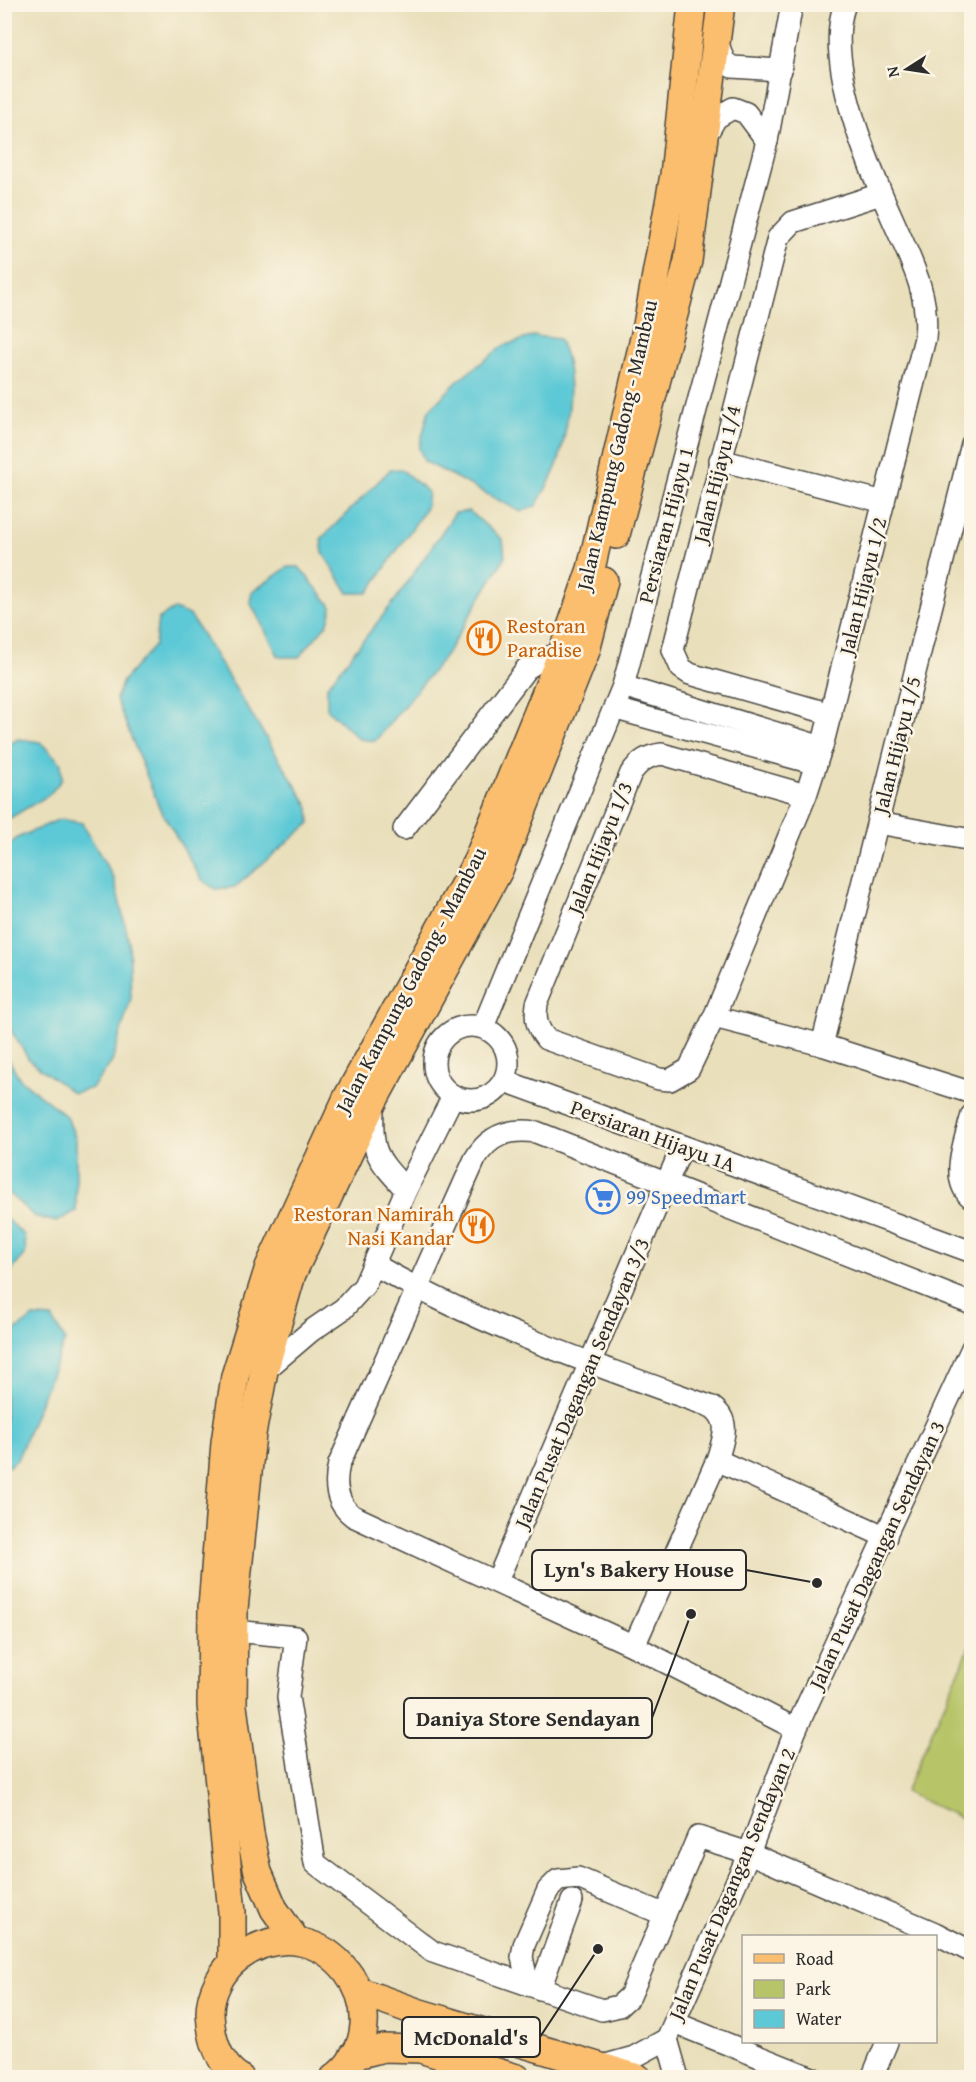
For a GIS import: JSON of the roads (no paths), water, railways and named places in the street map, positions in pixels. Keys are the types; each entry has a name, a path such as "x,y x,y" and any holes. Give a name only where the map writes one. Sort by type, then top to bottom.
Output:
{"main road":[{"name":"Jalan Kampung Gadong - Mambau","path":"232,1962 232,1912 211,1705 212,1608 225,1442 235,1376 269,1267 347,1098 477,861 562,653 591,569 647,325 674,175 692,4"},
{"name":"Jalan Kampung Gadong - Mambau","path":"296,1940 274,1909 258,1872 250,1833 233,1706 234,1630 252,1434 264,1371 292,1274 374,1100 499,870 586,651 687,261 705,138 715,35 721,4"},
{"path":"240,2078 219,2055 211,2031 213,1998 218,1982 232,1962 251,1948 273,1941 296,1940 316,1946 334,1957 349,1972 359,1991 363,2013 362,2036 353,2056 334,2078"},
{"path":"359,1991 417,2012 638,2078"},
{"path":"353,2056 384,2048 420,2049 517,2078"}],"street":[{"name":"Persiaran Hijayu 1","path":"483,1028 616,709 623,686 767,141 792,4"},
{"name":"Jalan Hijayu 1/2","path":"605,1062 659,1079 670,1080 681,1076 689,1069 714,1017 806,795 819,756 925,338 927,321 921,286 881,194 841,72 838,30 845,4"},
{"path":"715,35 724,61 732,68 781,70"},
{"path":"705,138 716,118 733,108 739,109 752,120 767,141"},
{"name":"Jalan Hijayu 1/4","path":"831,714 690,674 676,660 675,640 778,238 793,222 881,194"},
{"name":"Jalan Hijayu 1/5","path":"822,1045 972,444"},
{"path":"720,460 884,502"},
{"path":"404,829 526,669 540,660 562,653"},
{"path":"623,686 819,756"},
{"path":"616,709 819,756"},
{"name":"Jalan Hijayu 1/3","path":"605,1062 546,1039 538,1029 535,1018 537,1004 631,773 639,762 650,755 662,754 806,795"},
{"path":"878,823 972,840"},
{"path":"714,1017 822,1045 972,1093"},
{"path":"471,1025 483,1028 495,1034 508,1055 505,1081 497,1090 476,1100 453,1096 437,1078 435,1054 440,1043 458,1028 471,1025"},
{"name":"Persiaran Hijayu 1A","path":"505,1081 972,1252"},
{"path":"264,1371 311,1331 343,1309 364,1286 406,1190 453,1096"},
{"path":"374,1100 373,1146 376,1154 406,1190"},
{"path":"972,1115 960,1175 962,1185 972,1198"},
{"path":"796,1729 634,1646 353,1516 344,1509 339,1500 336,1476 339,1464 475,1159 483,1146 506,1132 536,1132 972,1304"},
{"name":"Jalan Pusat Dagangan Sendayan 3/3","path":"497,1581 682,1147"},
{"path":"375,1265 416,1289 591,1364 712,1407 721,1413 726,1432 717,1460 634,1646"},
{"name":"Jalan Pusat Dagangan Sendayan 3","path":"796,1729 972,1348"},
{"path":"717,1460 886,1537"},
{"path":"234,1630 296,1637 288,1697 315,1863 434,1952 602,2010 619,2006 630,1996 698,1838 749,1853 935,1935"},
{"name":"Jalan Pusat Dagangan Sendayan 2","path":"671,2031 749,1853 796,1729"},
{"path":"534,1987 522,1957 524,1945 548,1890 558,1880 578,1878 665,1915"},
{"path":"534,1987 572,1901"},
{"path":"937,1936 972,1952"},
{"path":"602,2067 634,2057 671,2031"},
{"path":"671,2031 678,2078"},
{"path":"671,2031 812,2078"},
{"path":"872,2078 887,2043"}],"water":[{"path":"534,336 559,339 568,366 570,396 566,427 556,469 536,506 521,512 424,461 419,448 429,410 459,380 503,346"},
{"path":"401,469 428,492 426,508 368,593 348,593 323,553 321,539 390,470"},
{"path":"469,511 503,540 505,557 446,655 375,741 359,739 327,709 327,686 396,599 455,513"},
{"path":"288,567 299,567 332,607 328,623 299,657 279,657 250,602 252,592"},
{"path":"174,609 190,615 309,807 310,823 235,887 215,889 201,879 159,807 116,699 123,681 155,645 158,619"},
{"path":"18,739 40,742 61,763 62,779 49,795 5,821 5,747"},
{"path":"60,819 82,823 114,879 129,941 131,998 112,1062 92,1088 73,1093 30,1061 5,1021 5,849 17,838"},
{"path":"5,1053 20,1079 67,1117 76,1140 76,1211 56,1222 34,1216 5,1190"},
{"path":"5,1217 24,1235 26,1252 5,1280"},
{"path":"34,1317 52,1318 65,1340 17,1460 5,1469 5,1338"}],"place":[{"name":"Restoran Paradise","path":"484,638"},
{"name":"99 Speedmart","path":"603,1197"},
{"name":"Restoran Namirah Nasi Kandar","path":"477,1226"},
{"name":"Lyn's Bakery House","path":"817,1583"},
{"name":"Daniya Store Sendayan","path":"691,1614"},
{"name":"McDonald's","path":"598,1949"}]}
